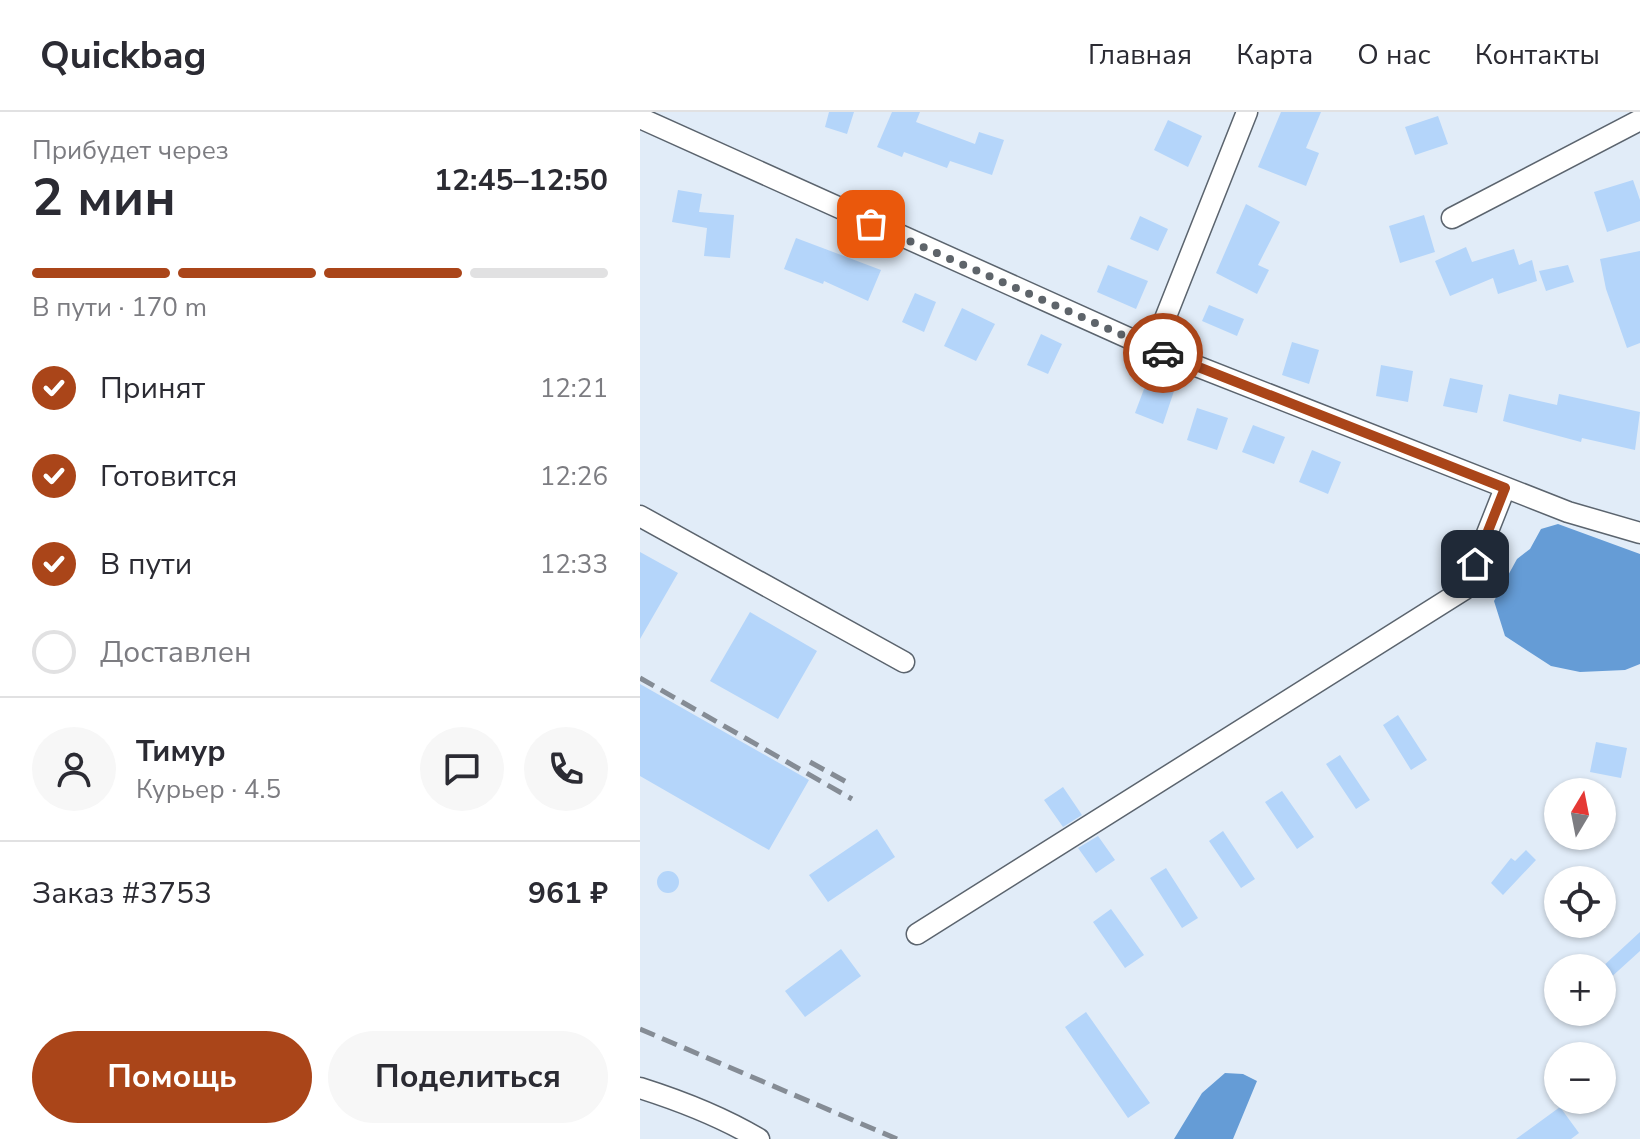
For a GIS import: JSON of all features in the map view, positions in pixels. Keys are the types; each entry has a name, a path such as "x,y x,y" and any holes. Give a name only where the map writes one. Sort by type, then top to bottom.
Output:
{"street":[{"path":"1153,349 1247,112"},
{"path":"640,118 1153,349 1568,512 1640,533"},
{"path":"1452,218 1640,120"},
{"path":"917,934 1465,589 1505,488"},
{"path":"640,516 904,662"},
{"path":"640,1088 710,1114 759,1139"}],"water":[{"path":"1558,524 1640,554 1640,664 1625,670 1580,672 1551,666 1505,636 1494,601 1517,559 1530,549 1541,529"},
{"path":"1225,1073 1243,1074 1257,1081 1233,1139 1174,1139 1202,1093"}],"building":[{"path":"829,112 854,112 847,134 825,127"},
{"path":"892,112 920,112 916,122 975,144 979,132 1004,140 992,175 950,161 947,168 904,152 902,157 877,147"},
{"path":"1281,112 1321,112 1306,148 1319,153 1306,186 1258,167"},
{"path":"1438,116 1448,144 1415,155 1405,127"},
{"path":"1168,120 1202,136 1188,167 1154,150"},
{"path":"1633,180 1640,200 1640,221 1607,232 1594,192"},
{"path":"678,190 702,194 699,212 734,215 730,258 704,256 707,228 672,222"},
{"path":"1246,204 1280,222 1258,265 1269,270 1257,294 1216,273"},
{"path":"1424,215 1435,252 1400,263 1389,226"},
{"path":"1140,216 1168,229 1158,251 1130,239"},
{"path":"796,238 881,270 868,301 824,281 823,284 784,269"},
{"path":"1466,247 1472,262 1514,249 1519,265 1532,260 1537,281 1498,294 1493,278 1450,296 1435,261"},
{"path":"1640,251 1640,343 1627,348 1606,289 1600,259"},
{"path":"1108,265 1148,281 1136,309 1097,292"},
{"path":"1568,265 1574,282 1546,291 1539,271"},
{"path":"915,293 936,302 924,332 902,322"},
{"path":"1209,305 1244,319 1237,336 1202,321"},
{"path":"962,308 995,324 976,361 944,346"},
{"path":"1041,334 1062,344 1048,374 1027,365"},
{"path":"1292,342 1319,350 1309,384 1282,375"},
{"path":"1381,365 1413,371 1408,402 1376,396"},
{"path":"1450,378 1483,385 1477,413 1443,406"},
{"path":"1147,381 1174,391 1163,424 1135,413"},
{"path":"1509,394 1557,405 1559,394 1640,412 1635,450 1582,438 1581,442 1503,421"},
{"path":"1197,408 1228,418 1217,450 1187,440"},
{"path":"1253,425 1285,437 1274,464 1242,452"},
{"path":"1312,450 1341,462 1328,494 1299,482"},
{"path":"640,552 678,573 640,639"},
{"path":"750,612 817,651 778,719 710,681"},
{"path":"640,684 809,780 769,850 640,776"},
{"path":"1398,715 1427,760 1411,770 1383,725"},
{"path":"1596,742 1627,748 1621,778 1590,772"},
{"path":"1340,755 1370,800 1356,809 1326,764"},
{"path":"1063,787 1082,815 1063,827 1044,800"},
{"path":"1282,791 1314,837 1297,849 1265,802"},
{"path":"877,829 895,857 828,902 809,875"},
{"path":"1223,831 1255,879 1241,888 1209,841"},
{"path":"1098,836 1115,860 1096,873 1078,848"},
{"path":"1526,850 1536,860 1503,895 1491,883 1511,858 1515,861"},
{"path":"1166,868 1198,918 1182,928 1150,878"},
{"path":"668,871 676,874 679,882 676,890 668,893 660,890 657,882 660,874"},
{"path":"1111,909 1144,955 1125,968 1093,922"},
{"path":"1640,932 1640,951 1616,973 1616,954"},
{"path":"841,949 861,976 805,1017 785,991"},
{"path":"1086,1012 1150,1103 1128,1118 1065,1027"},
{"path":"1550,1114 1565,1114 1579,1133 1571,1139 1516,1139"}],"railway":[{"path":"640,678 852,799"},
{"path":"810,762 852,785"},
{"path":"640,1029 897,1139"}],"way so far":[{"path":"871,224 1163,353"}],"route":[{"path":"1163,353 1505,488 1475,564"}]}
